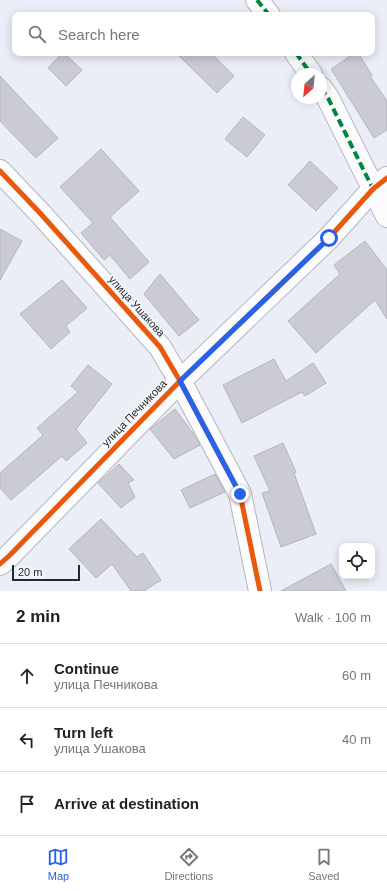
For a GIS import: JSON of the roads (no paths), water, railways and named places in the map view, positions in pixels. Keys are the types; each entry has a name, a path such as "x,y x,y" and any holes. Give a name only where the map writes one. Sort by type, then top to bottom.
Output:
{"street":[{"path":"257,0 267,12"},
{"path":"298,56 307,68"},
{"path":"327,97 380,184 387,216"},
{"name":"улица Ушакова","path":"0,171 40,213 160,347 180,381 240,494 260,591"},
{"name":"улица Печникова","path":"3,557 180,381 329,238 380,184"}]}
